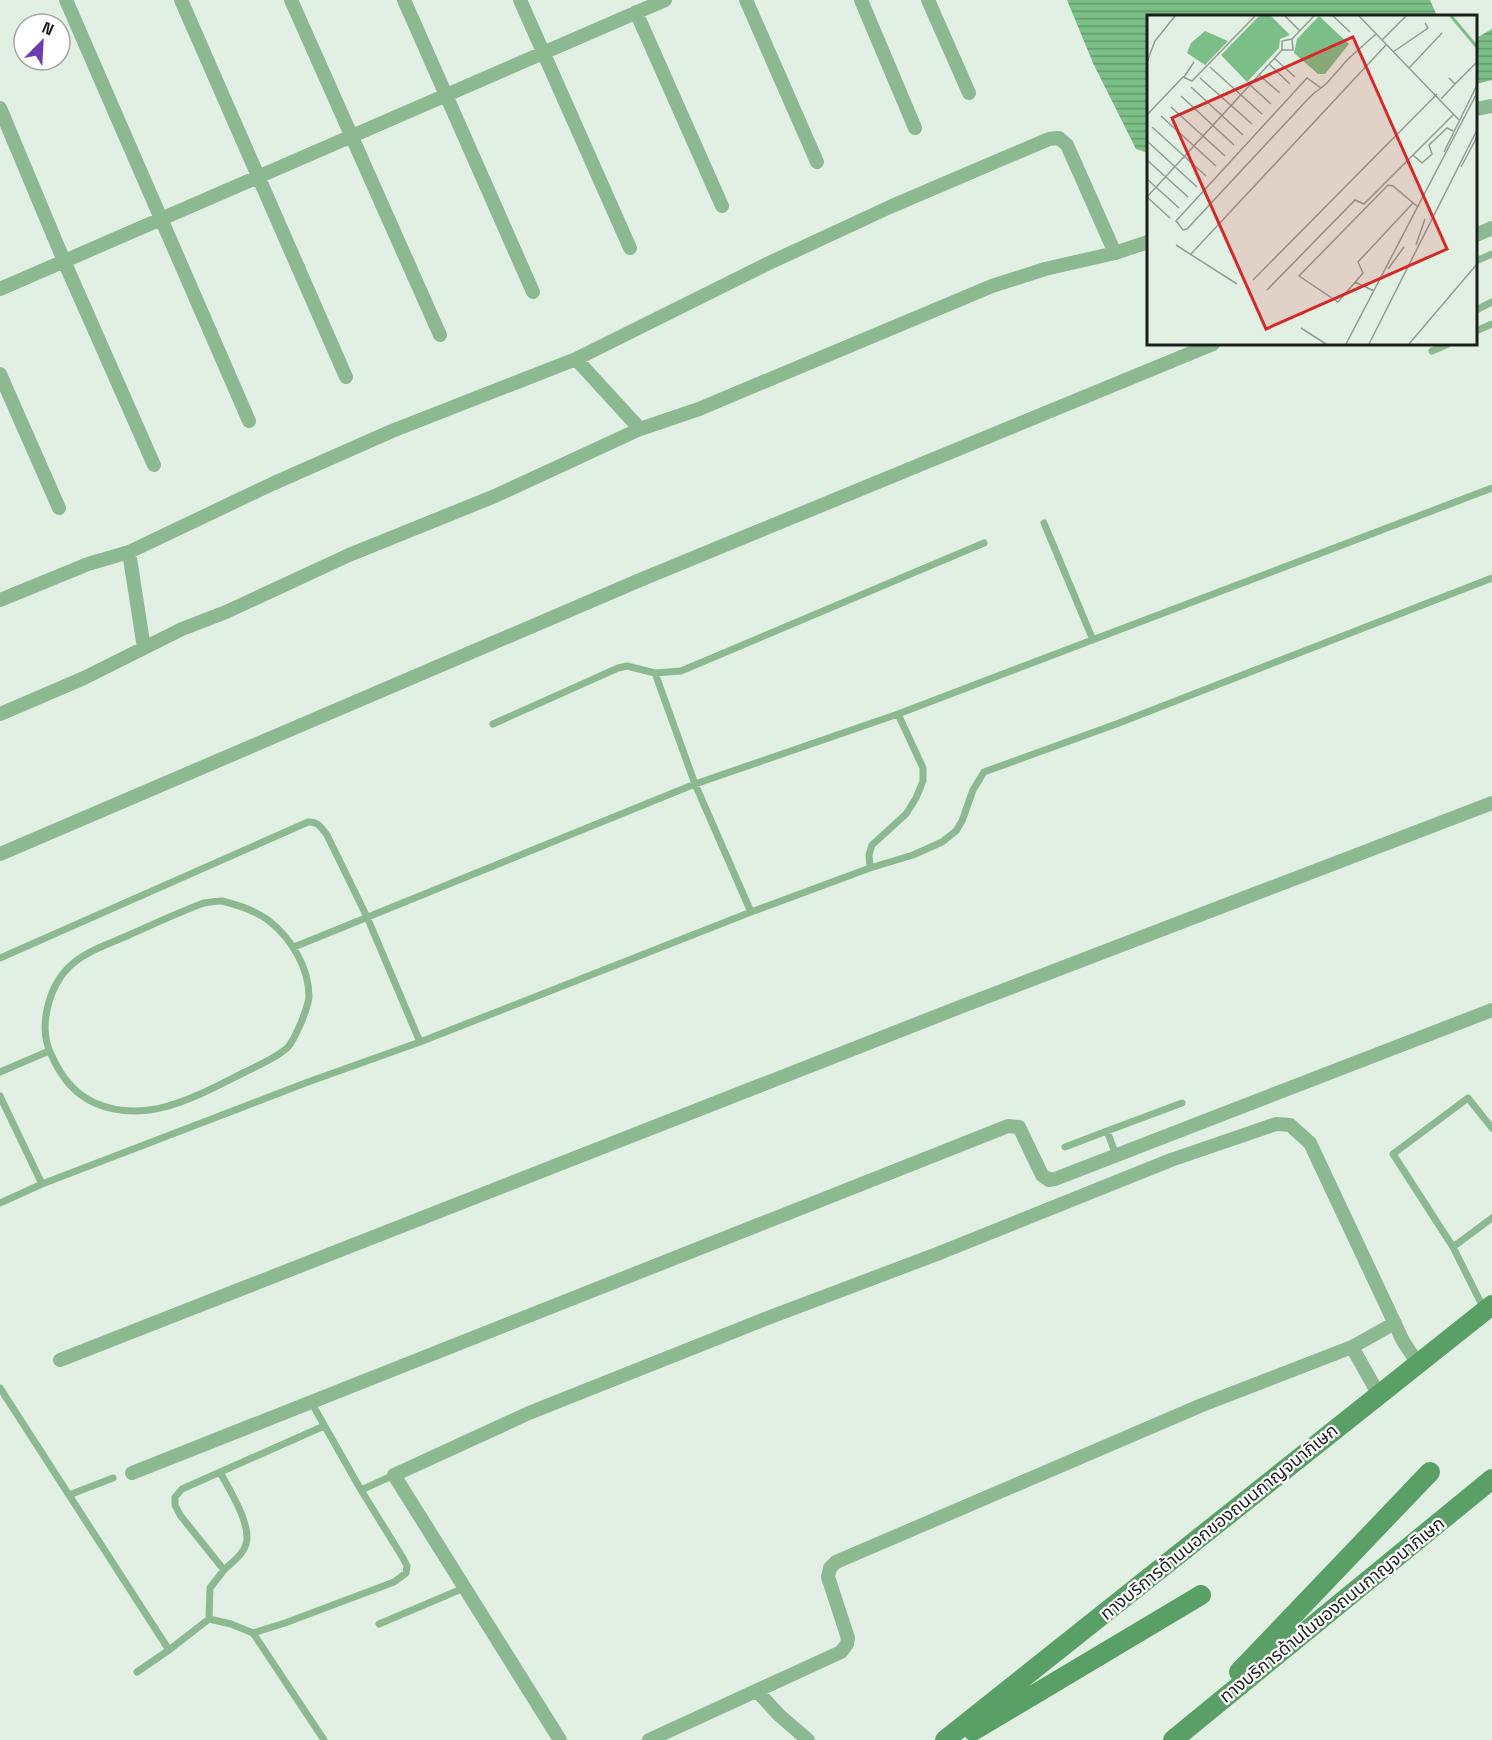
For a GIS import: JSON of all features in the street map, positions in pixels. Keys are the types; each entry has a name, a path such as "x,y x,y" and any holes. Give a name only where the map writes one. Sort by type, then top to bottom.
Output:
{"main road":[{"name":"ทางบริการด้านนอกของถนนกาญจนาภิเษก","path":"945,1740 1489,1308"},
{"path":"1176,1737 1430,1473"},
{"name":"ทางบริการด้านในของถนนกาญจนาภิเษก","path":"1176,1737 1492,1479"},
{"path":"958,1740 1201,1595"}],"street":[{"path":"66,0 249,421"},
{"path":"181,0 346,377"},
{"path":"291,0 440,335"},
{"path":"404,0 533,292"},
{"path":"520,0 630,248"},
{"path":"0,289 665,0"},
{"path":"746,0 818,162"},
{"path":"861,0 915,128"},
{"path":"928,0 969,93"},
{"path":"636,12 722,206"},
{"path":"1477,110 1492,106"},
{"path":"0,108 64,261 154,465"},
{"path":"0,600 88,564 129,552 273,483 392,431 576,358 767,264 892,206 1049,139 1059,138 1067,145 1115,253"},
{"path":"1477,235 1492,228"},
{"path":"0,714 84,678 144,648 349,555 495,496 640,429 699,409 992,286 1045,269 1115,253 1147,243"},
{"path":"0,854 640,580 1211,345"},
{"path":"576,358 640,429"},
{"path":"0,374 60,508"},
{"path":"129,552 144,648"},
{"path":"60,1360 960,1007 1492,803"},
{"path":"132,1473 1008,1126 1019,1127 1042,1175 1049,1180 1492,1010"},
{"path":"560,1740 394,1475 561,1400 937,1254 1171,1160 1276,1124 1290,1125 1310,1143 1395,1323 1418,1364"},
{"path":"649,1740 841,1652 848,1638 828,1577 830,1568 836,1562 1202,1406 1352,1347 1395,1323"},
{"path":"1352,1347 1379,1395"},
{"path":"757,1691 779,1715 808,1740"}],"lane":[{"path":"1477,261 1492,254"},
{"path":"1477,310 1492,302"},
{"path":"1477,331 1492,324"},
{"path":"1432,351 1446,345"},
{"path":"294,947 695,784 898,714 1492,488"},
{"path":"1044,523 1093,640"},
{"path":"493,724 618,668 627,666 655,674 681,671 984,543"},
{"path":"0,1203 42,1184 308,1082 420,1042 751,912 870,868 913,855 950,836 962,821 973,789 984,772 1119,723 1492,578"},
{"path":"655,674 695,784 751,912"},
{"path":"870,868 869,855 872,846 906,814 923,781 923,768 898,714"},
{"path":"0,958 308,822 317,824 327,835 367,917 420,1042"},
{"path":"222,901 240,906 266,918 294,947 304,971 309,999 296,1035 287,1048 203,1093 171,1106 141,1112 114,1110 95,1103 74,1089 56,1066 49,1051 44,1031 48,1008 56,985 68,968 82,956 206,903 222,901"},
{"path":"0,1072 49,1051"},
{"path":"0,1096 42,1184"},
{"path":"1489,1308 1393,1154 1468,1098 1492,1128"},
{"path":"1065,1147 1182,1102"},
{"path":"1107,1131 1116,1155"},
{"path":"1453,1247 1492,1218"},
{"path":"0,1388 169,1650"},
{"path":"253,1633 394,1582 406,1573 407,1566 403,1558 361,1490 311,1401"},
{"path":"224,1570 180,1515 175,1505 175,1497 182,1489 324,1426"},
{"path":"209,1619 210,1588 224,1570 242,1553 247,1542 244,1522 220,1472"},
{"path":"361,1490 394,1475"},
{"path":"69,1495 113,1478"},
{"path":"379,1624 464,1588"},
{"path":"209,1619 231,1624 253,1633 324,1740"},
{"path":"137,1672 209,1619"}],"shaded area":[{"path":"1067,0 1430,0 1437,15 1147,15 1147,153 1136,149 1093,63"},
{"path":"1492,29 1492,80 1477,84 1477,37"}]}
